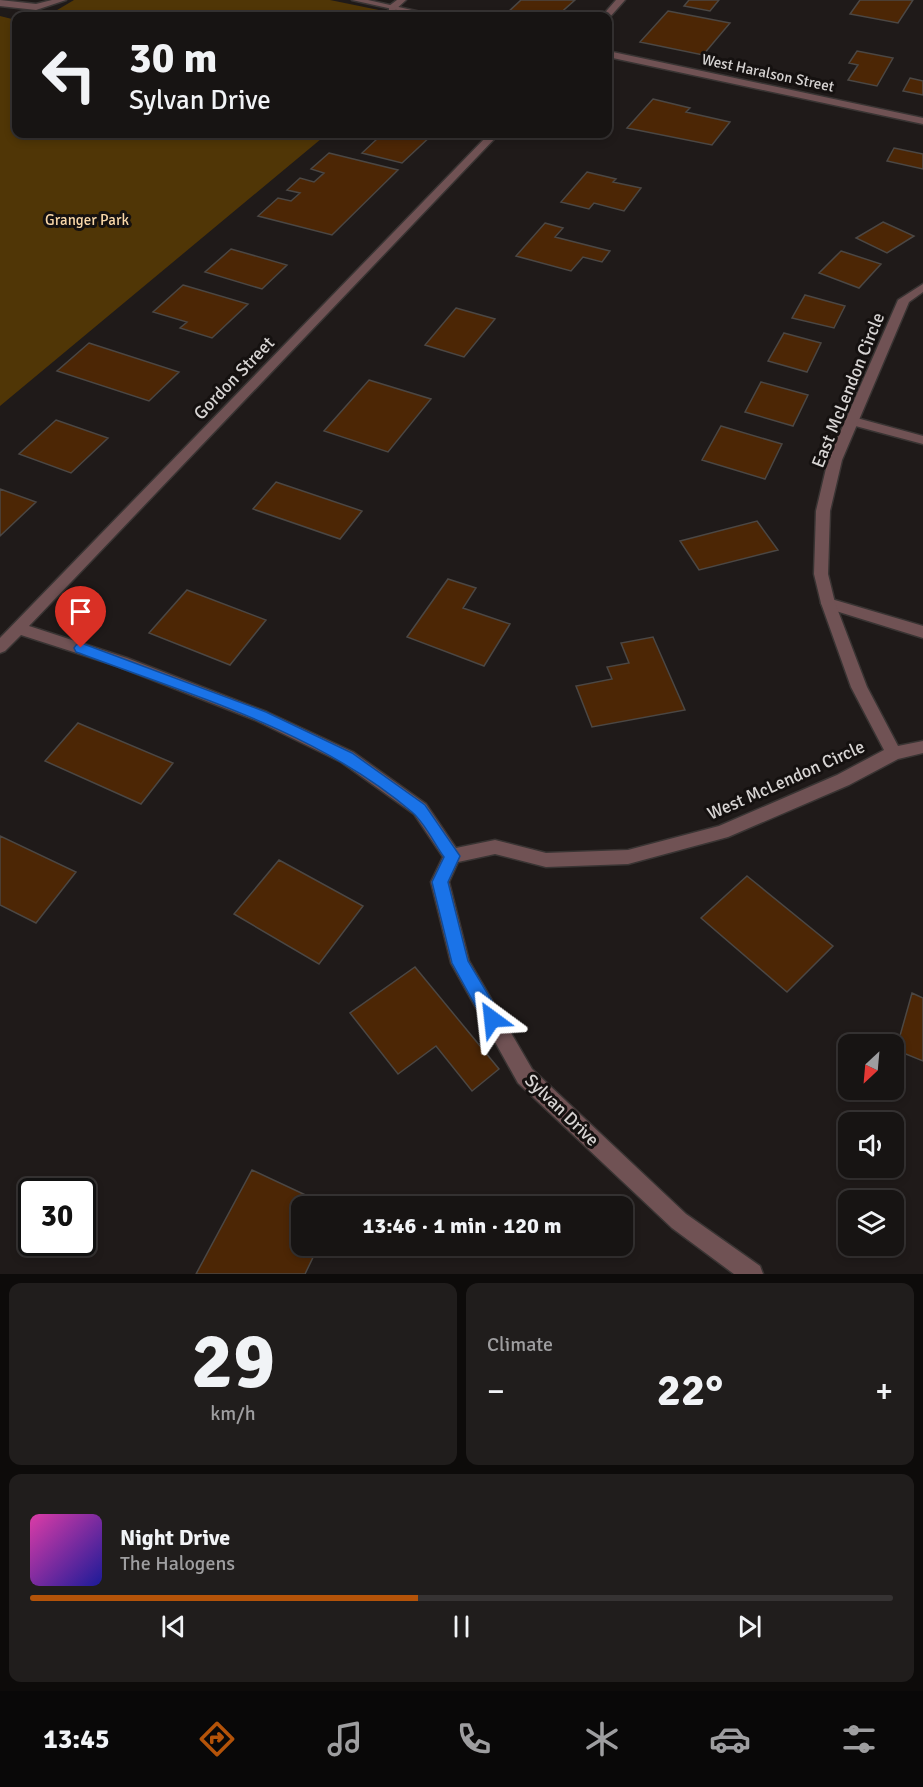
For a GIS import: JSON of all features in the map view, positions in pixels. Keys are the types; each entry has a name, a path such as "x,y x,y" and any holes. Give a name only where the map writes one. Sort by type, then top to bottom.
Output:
{"street":[{"path":"0,3 36,7 62,0"},
{"path":"356,0 413,12"},
{"path":"392,8 402,0"},
{"path":"610,12 621,0"},
{"name":"West Haralson Street","path":"612,55 923,121"},
{"name":"Gordon Street","path":"0,647 490,138"},
{"name":"East McLendon Circle","path":"894,753 859,687 828,603 821,574 824,511 835,460 877,360 904,300 923,287"},
{"path":"853,421 923,440"},
{"path":"828,603 923,632"},
{"path":"18,628 122,662 240,707 347,757 420,809 452,856"},
{"name":"West McLendon Circle","path":"452,856 495,847 546,860 628,857 722,832 843,780 894,753 923,747"},
{"name":"Sylvan Drive","path":"452,856 440,882 460,963 525,1076 679,1221 752,1274"}],"green space":[{"path":"74,0 330,0 388,12 54,12"},
{"name":"Granger Park","path":"0,16 12,19 12,138 322,138 0,406"}],"building":[{"path":"521,0 575,0 562,12 508,12"},
{"path":"689,0 719,0 710,11 684,6"},
{"path":"860,0 913,0 898,23 850,14"},
{"path":"668,11 730,23 703,55 640,42"},
{"path":"857,51 893,58 877,86 848,80 858,65 849,63"},
{"path":"910,78 923,81 923,95 903,91"},
{"path":"653,99 690,108 686,112 730,122 712,145 627,128"},
{"path":"373,138 429,138 402,163 362,153 377,139"},
{"path":"894,148 923,154 923,169 887,161"},
{"path":"329,153 398,170 332,235 258,216 278,198 291,201 300,193 287,190 300,178 314,182 324,173 311,169"},
{"path":"587,172 616,179 613,182 641,188 624,211 594,203 589,209 561,202"},
{"path":"883,222 914,236 887,253 856,238"},
{"path":"545,223 563,228 555,237 610,251 602,262 583,257 571,271 516,256"},
{"path":"231,249 287,265 262,289 205,272"},
{"path":"841,251 881,264 859,288 819,273"},
{"path":"183,285 248,304 212,338 180,328 187,322 153,312"},
{"path":"805,295 845,306 834,328 792,318"},
{"path":"456,308 495,319 464,357 425,345"},
{"path":"784,333 821,343 807,372 768,361"},
{"path":"89,343 179,372 149,401 57,371"},
{"path":"369,380 431,399 388,452 324,431"},
{"path":"761,382 808,395 793,426 745,412"},
{"path":"56,420 108,438 71,473 19,454"},
{"path":"721,426 782,444 765,479 702,460"},
{"path":"276,482 362,511 340,539 253,509"},
{"path":"0,489 36,502 0,536"},
{"path":"757,521 778,550 699,570 680,541"},
{"path":"448,579 476,588 463,608 510,624 484,666 407,637"},
{"path":"187,590 266,620 230,665 149,633"},
{"path":"653,637 685,710 592,727 576,686 612,679 607,667 629,663 621,643"},
{"path":"78,723 173,763 141,804 45,761"},
{"path":"0,836 76,872 36,923 0,905"},
{"path":"279,860 363,906 319,964 234,914"},
{"path":"747,876 833,946 787,992 701,918"},
{"path":"415,967 499,1069 472,1091 436,1046 398,1074 350,1013"},
{"path":"912,993 923,998 923,1061 904,1053 904,1034 900,1034"},
{"path":"252,1170 308,1196 291,1196 291,1256 314,1256 305,1274 196,1274"}],"route":[{"path":"81,648 261,716 347,757 420,809 452,856 440,882 460,963 492,1019"}]}
